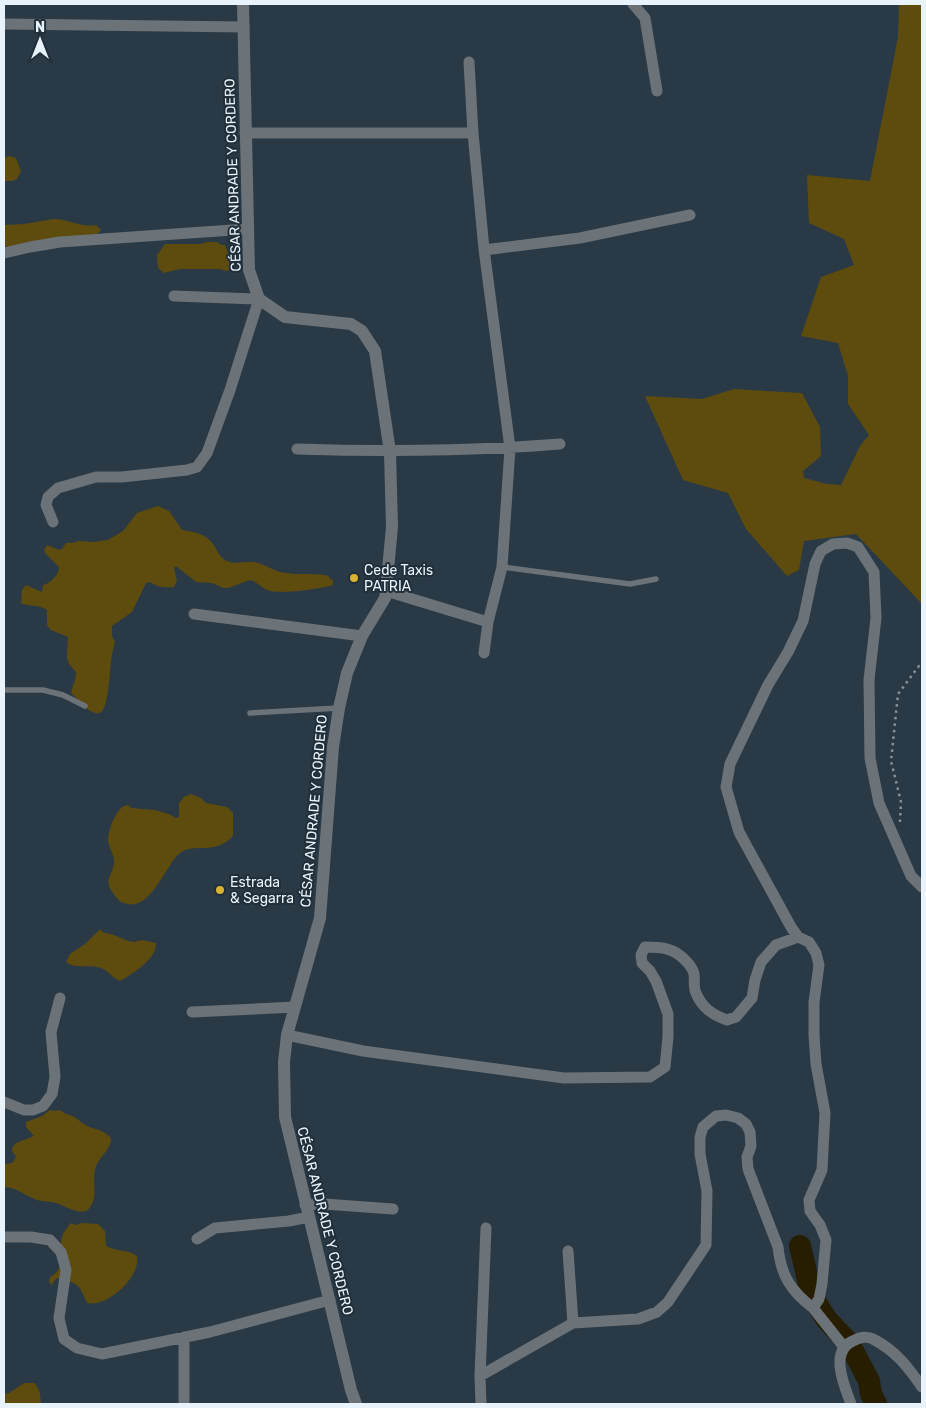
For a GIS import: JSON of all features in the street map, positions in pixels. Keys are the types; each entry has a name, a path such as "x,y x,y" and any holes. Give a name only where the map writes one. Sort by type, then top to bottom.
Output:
{"street":[{"name":"CÉSAR ANDRADE Y CORDERO","path":"243,4 249,270 259,299 285,318 350,324 362,331 375,351 390,452 392,527 385,598 362,636 346,673 333,747 320,918 287,1035 284,1062 285,1117 356,1404"},
{"path":"633,4 645,18 656,91"},
{"path":"4,24 244,27"},
{"path":"469,62 473,133 484,250 510,448 502,567 488,622 484,653"},
{"path":"245,133 473,133"},
{"path":"484,250 580,238 690,216"},
{"path":"4,253 30,246 60,242 247,229"},
{"path":"53,522 46,505 48,497 58,488 96,477 122,477 187,470 197,467 207,453 259,299 174,296"},
{"path":"297,449 390,452 510,448 560,444"},
{"path":"813,1308 819,1298 822,1284 826,1240 820,1225 810,1211 809,1200 822,1170 825,1113 816,1064 814,1035 814,1002 819,965 816,953 809,942 798,937 772,896 739,832 726,788 730,764 768,685 788,652 803,621 815,564 821,551 833,544 847,542 858,547 874,572 876,618 869,680 870,758 880,803 911,876 922,886"},
{"path":"386,590 488,622"},
{"path":"194,614 362,636"},
{"path":"287,1035 363,1051 533,1075 564,1078 650,1077 664,1067 668,1014 656,981 642,963 641,955 645,947 670,948 678,954 689,964 694,974 695,992 703,1005 713,1015 727,1020 736,1017 752,998 761,962 776,945 798,937"},
{"path":"4,1102 24,1110 33,1110 43,1106 52,1094 55,1077 51,1032 60,998"},
{"path":"192,1012 295,1007"},
{"path":"480,1376 573,1323 638,1319 656,1312 668,1302 706,1245 707,1191 700,1154 700,1137 703,1127 716,1116 726,1115 738,1118 746,1124 750,1132 751,1146 747,1157 748,1169 778,1247 779,1261 786,1280 796,1293 813,1308 844,1347"},
{"path":"197,1239 216,1228 289,1221 324,1204 393,1209"},
{"path":"481,1404 480,1376 486,1228"},
{"path":"4,1237 31,1237 50,1240 61,1252 66,1270 58,1318 64,1339 77,1348 102,1354 210,1332 330,1300"},
{"path":"568,1251 573,1323"},
{"path":"184,1337 184,1404"},
{"path":"851,1404 842,1380 840,1359 844,1347 855,1339 872,1338 905,1362 922,1387"}],"lane":[{"path":"502,567 630,584 656,579"},
{"path":"4,690 43,690 63,695 85,706"},
{"path":"250,713 339,708"}],"path":[{"path":"899,848 901,802 891,761 898,694 919,666 922,669"}],"shaded area":[{"path":"899,4 922,4 922,604 856,534 804,541 799,570 787,576 746,529 728,493 683,480 645,396 702,399 734,389 802,393 820,427 821,456 803,471 804,478 827,484 841,485 860,446 869,435 848,404 848,376 838,343 801,336 821,277 854,265 844,239 809,223 807,175 870,181 898,37"},
{"path":"9,156 16,158 21,171 17,179 4,181 4,158"},
{"path":"54,219 90,226 96,225 101,230 97,234 13,248 4,246 4,225"},
{"path":"217,242 225,245 229,256 229,270 180,269 164,273 158,268 157,255 165,244 201,244"},
{"path":"158,506 169,511 182,530 205,536 209,539 221,557 227,561 233,563 254,562 286,573 325,575 333,581 333,585 302,591 276,592 267,590 250,580 223,588 212,583 196,582 176,566 174,568 177,581 174,587 162,587 150,582 146,583 132,612 112,626 112,636 115,642 106,701 102,712 91,712 71,693 76,672 69,664 67,658 68,637 51,630 47,625 47,610 21,603 22,590 26,585 42,592 43,585 52,581 58,573 59,567 45,553 44,550 47,545 59,550 66,543 108,540 123,531 137,513"},
{"path":"191,794 201,798 206,803 227,807 233,813 233,836 219,846 186,850 180,853 144,900 137,904 121,902 114,895 108,880 114,866 114,861 108,839 112,824 120,809 128,805 131,808 155,810 176,818 179,817 179,803 184,797"},
{"path":"100,929 102,932 128,941 142,940 156,943 155,949 143,965 120,981 101,968 77,966 66,962 70,954 85,944"},
{"path":"50,1110 60,1110 85,1125 104,1132 111,1139 109,1147 96,1166 93,1200 87,1211 77,1211 55,1203 37,1200 17,1190 4,1187 4,1164 12,1163 16,1157 12,1148 16,1143 34,1136 26,1127 26,1122 42,1116"},
{"path":"71,1223 76,1225 82,1223 98,1224 105,1231 106,1246 130,1252 137,1256 134,1273 121,1289 104,1301 87,1303 80,1288 74,1283 57,1278 52,1284 54,1287 49,1282 50,1277 55,1274 60,1264 62,1236"},
{"path":"24,1383 34,1383 40,1393 41,1404 4,1404 4,1394 9,1393"}],"waterway":[{"path":"800,1246 812,1297 827,1320 849,1343 869,1381 871,1394 876,1404"}],"place":[{"name":"Cede Taxis PATRIA","path":"354,578"},
{"name":"Estrada & Segarra","path":"220,890"}]}
